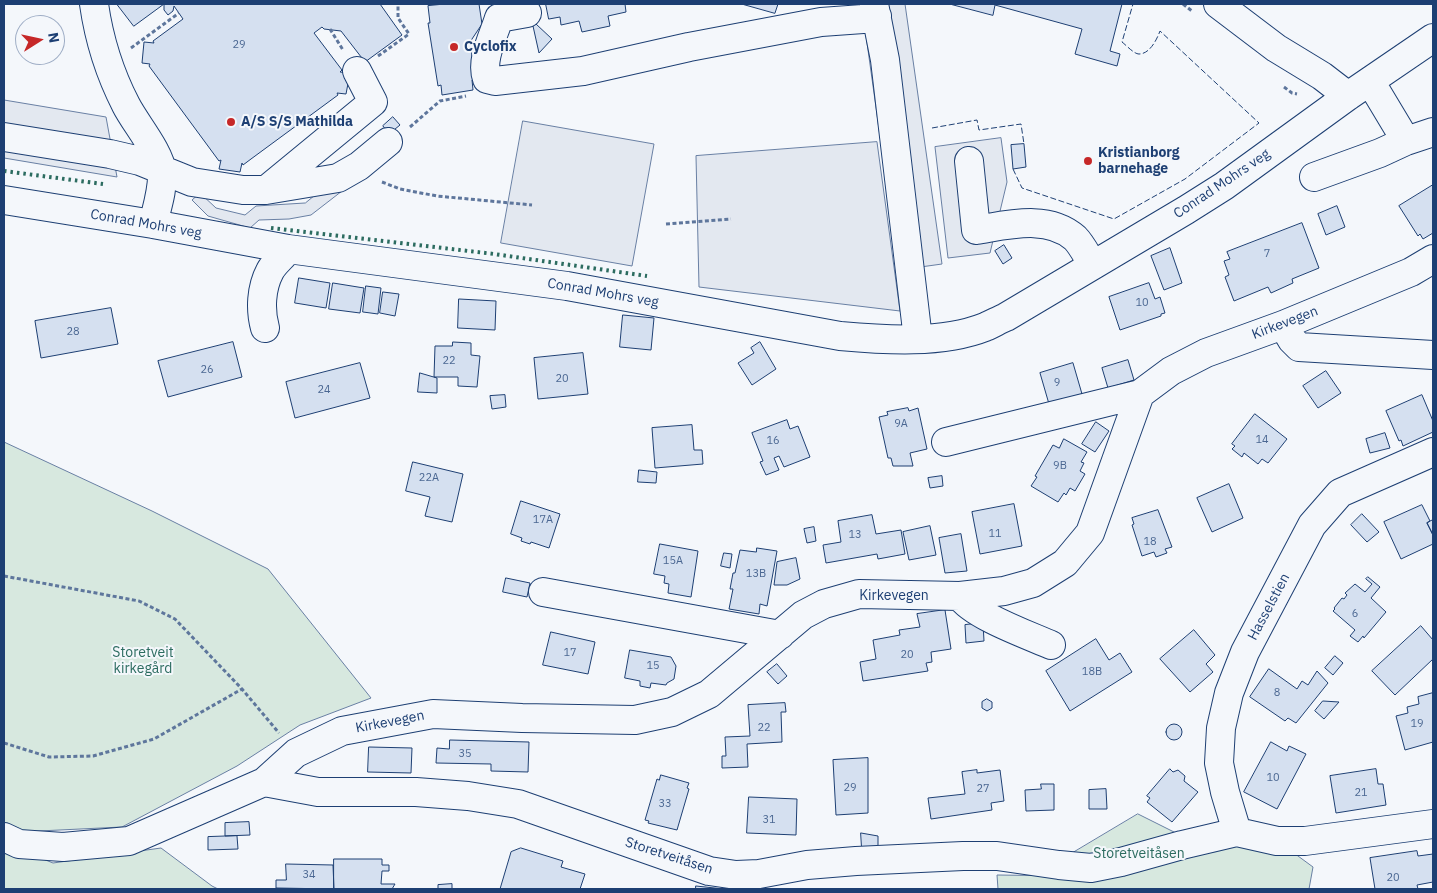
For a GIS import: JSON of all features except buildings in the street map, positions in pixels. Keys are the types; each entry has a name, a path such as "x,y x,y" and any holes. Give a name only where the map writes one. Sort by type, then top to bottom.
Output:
{"street":[{"path":"94,4 98,29 109,64 126,105 157,156 162,170 161,190 153,224"},
{"path":"1218,4 1276,48 1322,76 1348,96"},
{"path":"527,13 499,18 486,60 485,72 487,78 495,82 583,71 708,43 821,22 863,19 876,10 885,60 918,339"},
{"name":"Conrad Mohrs veg","path":"4,200 153,224 288,249 414,264 567,286 840,336 876,339 918,339 967,332 985,327 1006,317 1224,186 1348,96 1433,38"},
{"path":"266,190 374,102 357,71"},
{"path":"1370,81 1406,141"},
{"path":"1314,177 1433,132"},
{"path":"4,137 110,154 140,161 192,182 243,190 266,190 338,178 359,166 388,142"},
{"path":"969,161 976,230 1026,223 1050,224 1064,230 1076,239 1093,265"},
{"path":"265,328 262,317 263,290 270,270 288,249"},
{"name":"Kirkevegen","path":"946,442 1140,394 1171,371 1206,353 1283,325 1411,272 1433,259"},
{"path":"1283,325 1292,340 1299,347 1433,355"},
{"name":"Kirkevegen","path":"4,837 19,844 63,847 129,841 264,782 296,753 342,731 433,714 635,720 672,712 709,694 803,615 824,604 858,594 960,596 1004,591 1033,583 1065,563 1090,533 1140,394"},
{"name":"Hasselstien","path":"1237,832 1225,792 1219,762 1221,728 1227,702 1245,652 1312,525 1340,493 1433,452"},
{"path":"543,592 780,635"},
{"path":"960,596 964,602 977,611 1051,645"},
{"name":"Storetveitåsen","path":"264,782 318,792 416,792 468,796 518,804 709,871 736,875 759,874 807,865 963,856 998,856 1059,866 1091,868 1237,832 1277,841 1305,841 1433,824"}],"path":[{"path":"381,54 409,34 398,18 398,4"},
{"path":"109,64 179,13"},
{"path":"388,142 409,128 440,101 446,99"},
{"path":"359,166 385,185 400,189 437,196 532,205"},
{"path":"666,224 732,220"},
{"path":"4,576 139,601 175,619 242,689 296,753"},
{"path":"4,743 50,756 93,756 154,739 242,689"}],"green space":[{"name":"Storetveit kirkegård","path":"4,442 152,511 268,569 371,698 300,725 237,766 122,827 18,832 4,827"},
{"name":"Storetveitåsen","path":"1138,814 1178,834 1283,845 1313,867 1309,889 998,889 997,875 1074,876 1066,857"},
{"path":"4,843 53,863 161,848 218,889 4,889"}],"shaded area":[{"path":"862,4 905,4 942,264 899,270"},
{"path":"4,100 106,117 117,177 4,158"},
{"path":"523,121 654,144 632,266 501,243"},
{"path":"1001,138 1007,182 990,253 948,258 935,147"},
{"path":"877,142 900,311 699,287 696,156"},
{"path":"329,184 342,191 311,215 289,219 259,220 250,228 208,216 192,200 200,193 216,208 245,215 256,206 305,203"}],"hedge":[{"path":"4,171 103,184"},
{"path":"271,228 494,254 647,276"}],"fence":[{"path":"1013,169 1022,188 1114,219 1185,179 1259,123 1160,31 1152,46 1143,53 1135,53 1122,42 1133,4"},
{"path":"932,128 977,120 979,130 1021,124 1024,144"}],"place":[{"name":"Cyclofix","path":"454,47"},
{"name":"A/S S/S Mathilda","path":"231,122"},
{"name":"Kristianborg barnehage","path":"1088,161"}]}
